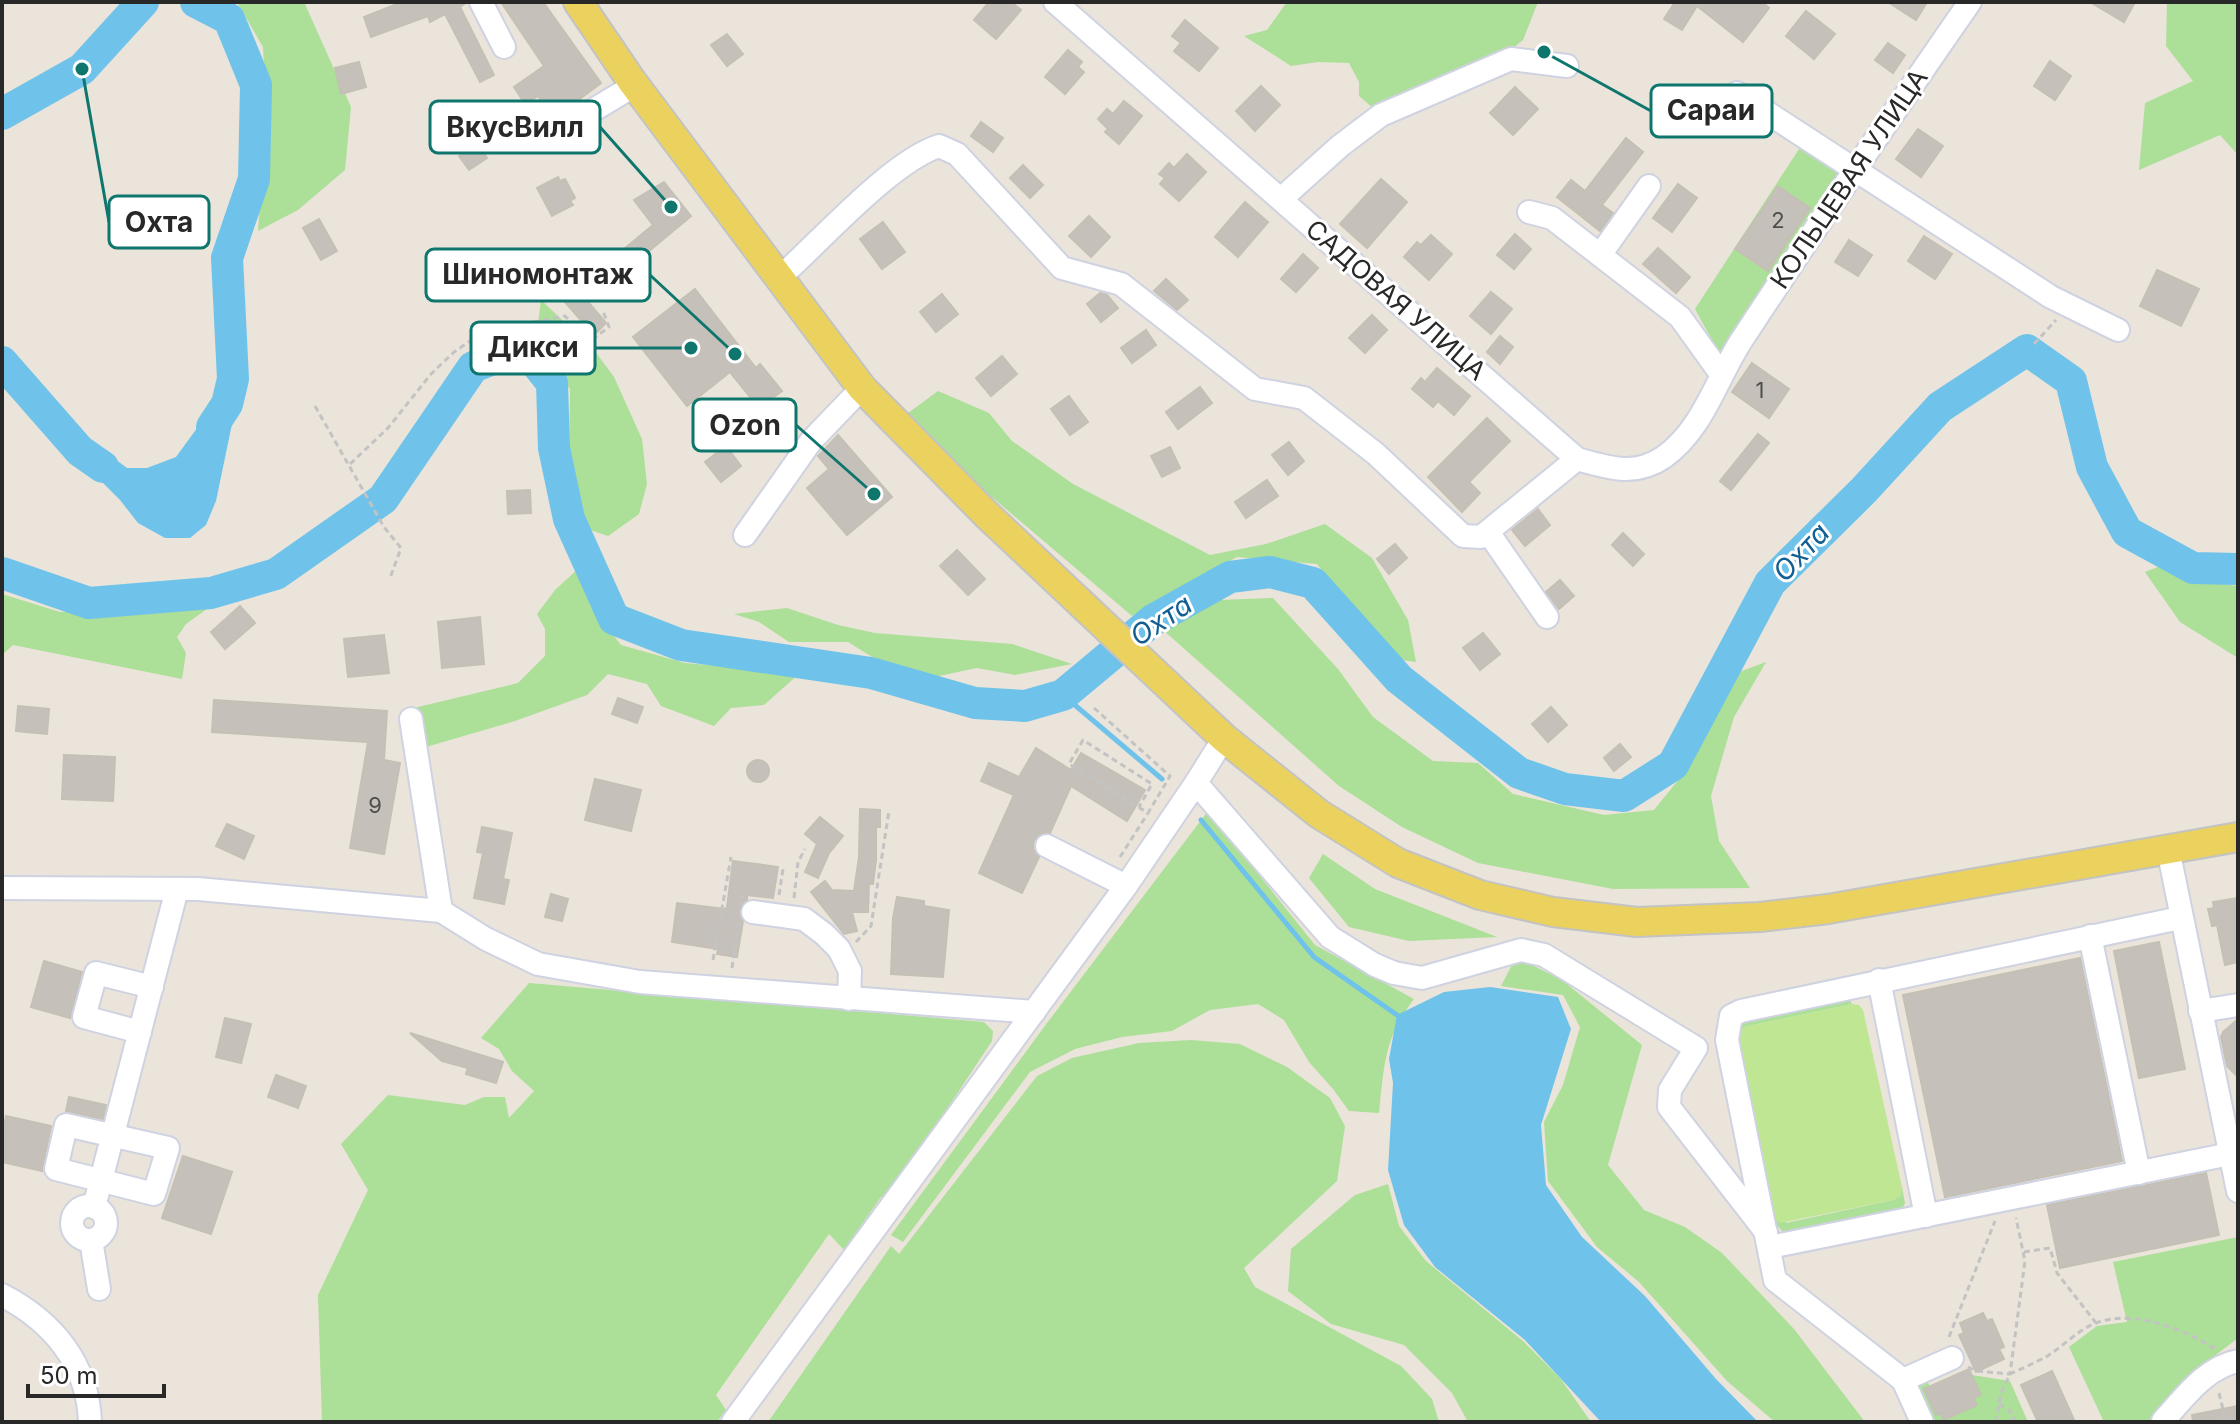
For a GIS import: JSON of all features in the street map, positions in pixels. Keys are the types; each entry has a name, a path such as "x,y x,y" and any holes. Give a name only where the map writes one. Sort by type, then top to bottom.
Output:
{"main road":[{"path":"578,2 635,85 862,388 1077,602 1224,738 1319,814 1398,863 1480,895 1553,912 1637,922 1760,917 1828,909 2238,837"}],"street":[{"path":"481,2 504,47"},
{"name":"САДОВАЯ УЛИЦА","path":"1055,2 1577,459 1616,470 1638,470 1662,458 1681,443 1697,422 1726,366"},
{"name":"КОЛЬЦЕВАЯ УЛИЦА","path":"1726,366 1855,168 1970,2"},
{"path":"1281,199 1340,146 1381,115 1511,59 1567,66"},
{"path":"585,115 635,85"},
{"path":"1737,93 2051,297 2118,330"},
{"path":"778,279 872,192 921,152 939,146 957,154 1062,268 1121,284 1255,389 1304,398 1376,454 1463,536 1481,537 1577,459"},
{"path":"1600,255 1649,186"},
{"path":"1529,212 1552,218 1680,317 1726,366"},
{"path":"745,535 811,441 862,388"},
{"path":"1488,532 1547,617"},
{"path":"411,719 432,792 441,911"},
{"path":"733,1422 1034,1012 1117,881 1196,783 1224,738"},
{"path":"1196,783 1330,937 1375,965 1394,973 1422,978 1521,950 1544,955 1696,1048"},
{"path":"1047,846 1117,881"},
{"path":"2168,849 2238,1191"},
{"path":"2,888 177,889 441,911 486,939 538,964 640,982 1034,1012"},
{"path":"99,1289 91,1240 85,1240 74,1232 73,1219 81,1209 94,1207 177,889"},
{"path":"744,910 804,919 824,934 839,949 850,971 849,999"},
{"path":"1922,1422 1903,1380 1775,1280 1727,1040 1731,1016 1741,1011 1879,980 2180,918"},
{"path":"2090,936 2139,1173"},
{"path":"140,1032 84,1017 96,973 152,987"},
{"path":"1879,980 1926,1216"},
{"path":"2200,1011 2238,1005"},
{"path":"1728,1024 1696,1048 1670,1090 1669,1107 1768,1240"},
{"path":"66,1125 168,1148 154,1194 101,1181 56,1169 66,1125"},
{"path":"1768,1240 1926,1216 2230,1154"},
{"path":"2,1295 24,1307 59,1337 79,1369 90,1422"},
{"path":"1903,1380 1952,1358"},
{"path":"2163,1421 2214,1370 2237,1361"}],"path":[{"path":"2034,344 2056,321 2051,297"},
{"path":"350,464 388,428 431,374 454,352 483,332 565,316 590,341 609,327 603,311"},
{"path":"315,406 384,527 401,548 390,578"},
{"path":"1094,708 1170,776 1148,813 1117,881"},
{"path":"1139,807 1152,784 1083,740 1069,764 1148,813"},
{"path":"843,956 871,926 889,811"},
{"path":"794,906 798,862 805,849"},
{"path":"713,960 731,857"},
{"path":"779,895 783,869"},
{"path":"732,968 744,910"},
{"path":"1996,1422 2010,1374 2025,1261 2007,1200"},
{"path":"2007,1200 1949,1337 1952,1358 1976,1371 2010,1374 2047,1356 2096,1323 2125,1319 2158,1324 2200,1339 2237,1361"},
{"path":"2023,1253 2050,1248 2057,1273 2096,1323"},
{"path":"2214,1370 2226,1422"},
{"path":"1999,1404 2011,1412 2015,1422"}],"green space":[{"path":"237,2 304,2 351,107 345,170 298,210 258,231 261,184 257,167 267,120 263,47"},
{"path":"1287,2 1538,2 1523,40 1504,55 1453,71 1373,108 1359,96 1359,82 1349,63 1318,62 1291,66 1244,36 1267,30"},
{"path":"2167,2 2238,2 2238,155 2220,135 2139,170 2145,103 2193,81 2166,46"},
{"path":"1801,146 1842,173 1720,355 1695,309"},
{"path":"541,300 594,350 614,377 642,439 647,484 639,514 608,536 584,528 569,472 570,389 536,340"},
{"path":"938,391 989,413 1012,441 1073,484 1210,555 1266,544 1325,524 1372,558 1408,620 1416,662 1394,659 1317,564 1237,557 1132,616 900,419"},
{"path":"2163,565 2189,580 2238,586 2238,658 2180,622 2145,572"},
{"path":"578,569 592,608 621,645 685,663 800,673 764,705 731,708 714,726 661,706 647,684 608,674 587,695 515,721 419,749 414,708 518,683 545,656 545,629 537,614 555,590"},
{"path":"2,594 60,612 207,609 186,624 177,637 186,653 182,679 13,645 2,655"},
{"path":"1273,598 1338,669 1373,717 1433,761 1478,763 1513,794 1604,815 1654,810 1688,768 1695,736 1720,700 1731,675 1766,662 1734,717 1711,796 1719,841 1750,888 1613,889 1478,863 1402,827 1339,786 1163,630 1219,600"},
{"path":"787,608 838,625 875,633 1012,644 1072,664 1015,675 977,668 934,677 885,665 848,642 789,642 759,622 734,614"},
{"path":"1208,811 1315,945 1414,999 1397,1027 1387,1053 1379,1113 1349,1111 1309,1062 1284,1020 1258,1004 1210,1010 1172,1031 1122,1037 1075,1049 1030,1072 903,1242 891,1235 1047,1023"},
{"path":"1323,854 1375,889 1497,937 1409,941 1349,927 1309,878"},
{"path":"1516,957 1562,980 1642,1045 1608,1165 1644,1210 1685,1227 1722,1253 1794,1329 1865,1422 1775,1422 1727,1381 1639,1282 1597,1247 1548,1181 1544,1122 1563,1085 1580,1027 1563,995 1501,986"},
{"path":"529,983 984,1022 993,1031 992,1041 886,1201 881,1197 844,1250 829,1234 716,1395 726,1410 717,1422 322,1422 318,1295 368,1190 341,1144 388,1095 465,1105 484,1097 505,1097 509,1118 534,1091 512,1071 499,1049 481,1038"},
{"path":"1847,995 1852,1004 1744,1027 1786,1223 1893,1200 1900,1196 1902,1187 1905,1203 1902,1209 1785,1234 1772,1220 1736,1026 1740,1020"},
{"path":"1859,1005 1863,1010 1902,1187 1900,1196 1780,1223 1774,1218 1737,1036 1744,1027"},
{"path":"1191,1040 1240,1044 1287,1067 1330,1098 1345,1126 1337,1181 1244,1268 1255,1287 1401,1366 1432,1399 1439,1422 768,1422 891,1246 899,1254 1037,1076 1072,1058 1139,1043"},
{"path":"1388,1184 1399,1226 1426,1261 1524,1342 1560,1378 1591,1422 1468,1422 1452,1393 1404,1345 1331,1324 1288,1291 1291,1249 1355,1195"},
{"path":"2238,1237 2238,1338 2184,1386 2164,1422 2104,1422 2069,1347 2097,1326 2127,1322 2113,1262"},
{"path":"1972,1375 2010,1381 2028,1422 1936,1422 1918,1384 1925,1376 1930,1387 1924,1390 1936,1415 1976,1405 1973,1398 1980,1394"}],"water":[{"path":"227,387 238,395 216,501 206,525 190,538 165,538 138,523 120,500 66,446 77,431 127,468 147,468 176,457"},
{"path":"1490,987 1558,997 1571,1029 1541,1125 1546,1185 1582,1237 1645,1296 1716,1379 1758,1422 1601,1422 1525,1340 1435,1267 1404,1225 1388,1170 1393,1083 1389,1059 1397,1015 1444,992"}],"building":[{"path":"402,2 467,2 460,7 494,75 480,82 445,14 430,22 428,16 371,37 364,17"},
{"path":"501,2 543,2 601,83 553,119 538,96 525,104 514,87 544,66"},
{"path":"989,2 1011,2 1021,10 996,39 974,20"},
{"path":"1675,2 1762,2 1769,8 1743,42 1697,6 1682,30 1664,19"},
{"path":"1888,2 1927,2 1916,20"},
{"path":"2090,2 2135,2 2124,22"},
{"path":"1806,11 1835,34 1814,59 1786,36"},
{"path":"1185,20 1218,48 1199,71 1174,51 1181,43 1172,36"},
{"path":"727,34 743,54 727,66 711,45"},
{"path":"1888,43 1905,55 1893,73 1875,60"},
{"path":"1068,50 1082,62 1078,67 1084,72 1065,94 1045,77"},
{"path":"2050,61 2071,76 2055,100 2034,86"},
{"path":"359,62 366,87 341,94 335,68"},
{"path":"1261,86 1280,105 1255,131 1236,111"},
{"path":"1515,87 1538,109 1513,135 1490,113"},
{"path":"1124,101 1142,116 1119,144 1105,132 1108,129 1098,119 1107,109 1113,114"},
{"path":"981,122 1003,138 993,152 971,136"},
{"path":"1918,129 1943,146 1921,177 1896,159"},
{"path":"1626,138 1643,152 1602,205 1613,213 1600,231 1557,197 1571,180 1585,191"},
{"path":"478,143 487,158 469,170 459,156"},
{"path":"1187,154 1206,172 1179,201 1160,184 1165,178 1159,174 1169,163 1174,168"},
{"path":"1023,165 1043,185 1030,198 1010,178"},
{"path":"558,177 560,181 565,179 575,198 570,201 573,205 552,216 537,188"},
{"path":"1381,179 1407,202 1367,248 1340,224"},
{"path":"664,182 691,216 588,302 606,323 594,335 557,293 569,281 577,288 653,225 634,200"},
{"path":"1678,184 1697,198 1672,232 1653,218"},
{"path":"1778,186 1810,208 1768,271 1735,249"},
{"path":"1245,202 1268,222 1238,257 1215,237"},
{"path":"1089,216 1110,237 1091,257 1069,236"},
{"path":"319,219 337,251 321,260 303,228"},
{"path":"883,222 905,252 882,269 860,239"},
{"path":"1515,234 1531,249 1514,269 1497,255"},
{"path":"1431,235 1452,254 1429,280 1404,257 1417,242 1421,245"},
{"path":"1924,236 1952,254 1935,279 1908,261"},
{"path":"1849,240 1872,255 1858,276 1835,262"},
{"path":"1658,248 1690,277 1676,293 1643,264"},
{"path":"1303,254 1318,268 1296,292 1281,279"},
{"path":"2157,270 2199,289 2181,326 2140,306"},
{"path":"1166,279 1188,300 1177,310 1154,291"},
{"path":"695,289 756,368 760,364 782,391 771,399 784,415 772,424 730,372 687,406 633,337"},
{"path":"1491,292 1512,309 1491,334 1470,316"},
{"path":"1100,293 1107,295 1118,308 1101,322 1087,304"},
{"path":"942,294 958,314 936,332 920,312"},
{"path":"1372,315 1387,330 1365,353 1349,338"},
{"path":"1146,330 1156,345 1132,363 1121,348"},
{"path":"1500,336 1513,347 1500,364 1487,352"},
{"path":"1002,356 1017,374 991,396 976,378"},
{"path":"1752,363 1789,389 1769,418 1732,392"},
{"path":"1437,368 1470,396 1454,415 1438,401 1433,407 1412,389 1421,378 1425,382"},
{"path":"1200,387 1212,403 1178,429 1166,412"},
{"path":"1069,396 1088,422 1070,435 1051,409"},
{"path":"1487,418 1510,441 1469,482 1480,493 1462,512 1428,477"},
{"path":"1758,434 1769,443 1731,490 1720,481"},
{"path":"838,435 892,497 847,535 807,488 829,469 818,456"},
{"path":"1289,442 1304,461 1288,475 1272,455"},
{"path":"726,446 741,466 721,482 705,462"},
{"path":"1170,447 1180,468 1162,477 1151,456"},
{"path":"1267,480 1278,496 1246,518 1235,502"},
{"path":"530,490 531,513 508,514 507,491"},
{"path":"1538,509 1550,525 1525,546 1512,530"},
{"path":"1623,533 1644,554 1633,566 1612,545"},
{"path":"1395,544 1407,558 1389,574 1377,559"},
{"path":"957,550 985,579 968,595 940,566"},
{"path":"1560,580 1574,596 1559,609 1546,592"},
{"path":"240,606 255,623 225,649 211,632"},
{"path":"480,617 484,664 442,668 438,622"},
{"path":"1483,633 1500,654 1480,670 1463,648"},
{"path":"384,635 389,673 348,677 344,639"},
{"path":"618,698 643,707 637,723 612,714"},
{"path":"214,700 387,711 384,760 400,763 384,854 350,848 368,742 212,732"},
{"path":"18,706 49,709 47,734 16,731"},
{"path":"1551,707 1567,725 1548,742 1532,724"},
{"path":"1620,744 1631,757 1614,771 1604,758"},
{"path":"1036,748 1071,770 1081,753 1145,790 1127,821 1071,786 1050,833 1040,834 1034,840 1033,848 1039,857 1022,893 979,873 1014,795 981,781 989,763 1019,777"},
{"path":"64,755 115,757 113,801 62,799"},
{"path":"758,760 766,763 769,771 766,779 758,782 750,779 747,771 750,763"},
{"path":"595,779 641,790 631,831 585,820"},
{"path":"860,809 880,810 873,884 869,884 868,912 852,912 857,931 844,934 811,892 825,881 832,890 854,891 859,857"},
{"path":"820,817 843,836 829,853 818,878 805,872 817,844 805,834"},
{"path":"227,824 254,836 244,859 216,846"},
{"path":"482,827 512,833 503,879 509,880 504,904 474,898 483,853 477,852"},
{"path":"733,861 778,867 773,898 747,895 747,900 742,904 739,911 743,921 737,957 717,954 718,949 672,942 677,903 727,907"},
{"path":"551,894 568,899 562,921 545,917"},
{"path":"897,897 924,901 924,906 949,910 943,977 891,974"},
{"path":"2238,898 2238,962 2225,965 2217,925 2212,926 2208,909 2214,908 2213,902"},
{"path":"2159,942 2185,1069 2139,1078 2114,951"},
{"path":"2080,958 2122,1161 1945,1197 1903,995"},
{"path":"44,961 82,972 70,1018 31,1007"},
{"path":"225,1018 251,1024 241,1063 216,1057"},
{"path":"2238,1019 2238,1077 2227,1066 2221,1037"},
{"path":"410,1033 503,1062 496,1083 466,1074 468,1068 442,1061"},
{"path":"276,1075 306,1086 298,1108 268,1097"},
{"path":"69,1097 106,1105 103,1119 66,1111"},
{"path":"6,1116 51,1126 42,1171 2,1162 2,1134"},
{"path":"183,1156 232,1172 211,1234 162,1218"},
{"path":"2206,1173 2219,1235 2060,1268 2047,1205"},
{"path":"1983,1313 1987,1321 1992,1319 2004,1347 1999,1349 2004,1359 1976,1372 1959,1335 1964,1333 1960,1323"},
{"path":"1969,1369 1981,1395 1973,1398 1977,1405 1944,1420 1940,1413 1936,1415 1924,1389"},
{"path":"2052,1371 2075,1422 2038,1422 2021,1385"},
{"path":"2238,1406 2238,1422 2193,1422 2192,1415"}],"waterway":[{"name":"Охта","path":"2,114 82,69 143,2"},
{"name":"Охта","path":"196,2 229,19 256,85 254,179 227,258 233,379 227,404 212,427"},
{"name":"Охта","path":"2,573 89,603 211,593 276,574 383,499 473,367 523,347 552,383 554,448 569,519 614,619 681,645 871,673 975,703 1025,706 1063,695 1153,620 1230,577 1270,572 1313,583 1399,679 1519,773 1565,789 1624,796 1673,765 1770,583 1864,490 1940,407 2027,350 2071,381 2092,467 2127,532 2193,568 2238,569"},
{"name":"Охта","path":"2,362 80,451 103,467"},
{"path":"1063,695 1162,779"},
{"path":"1201,820 1314,957 1397,1015"}],"place":[{"name":"Сараи","path":"1544,52"},
{"name":"Охта","path":"82,69"},
{"name":"ВкусВилл","path":"671,207"},
{"name":"Дикси","path":"691,348"},
{"name":"Шиномонтаж","path":"735,354"},
{"name":"Ozon","path":"874,494"}]}
